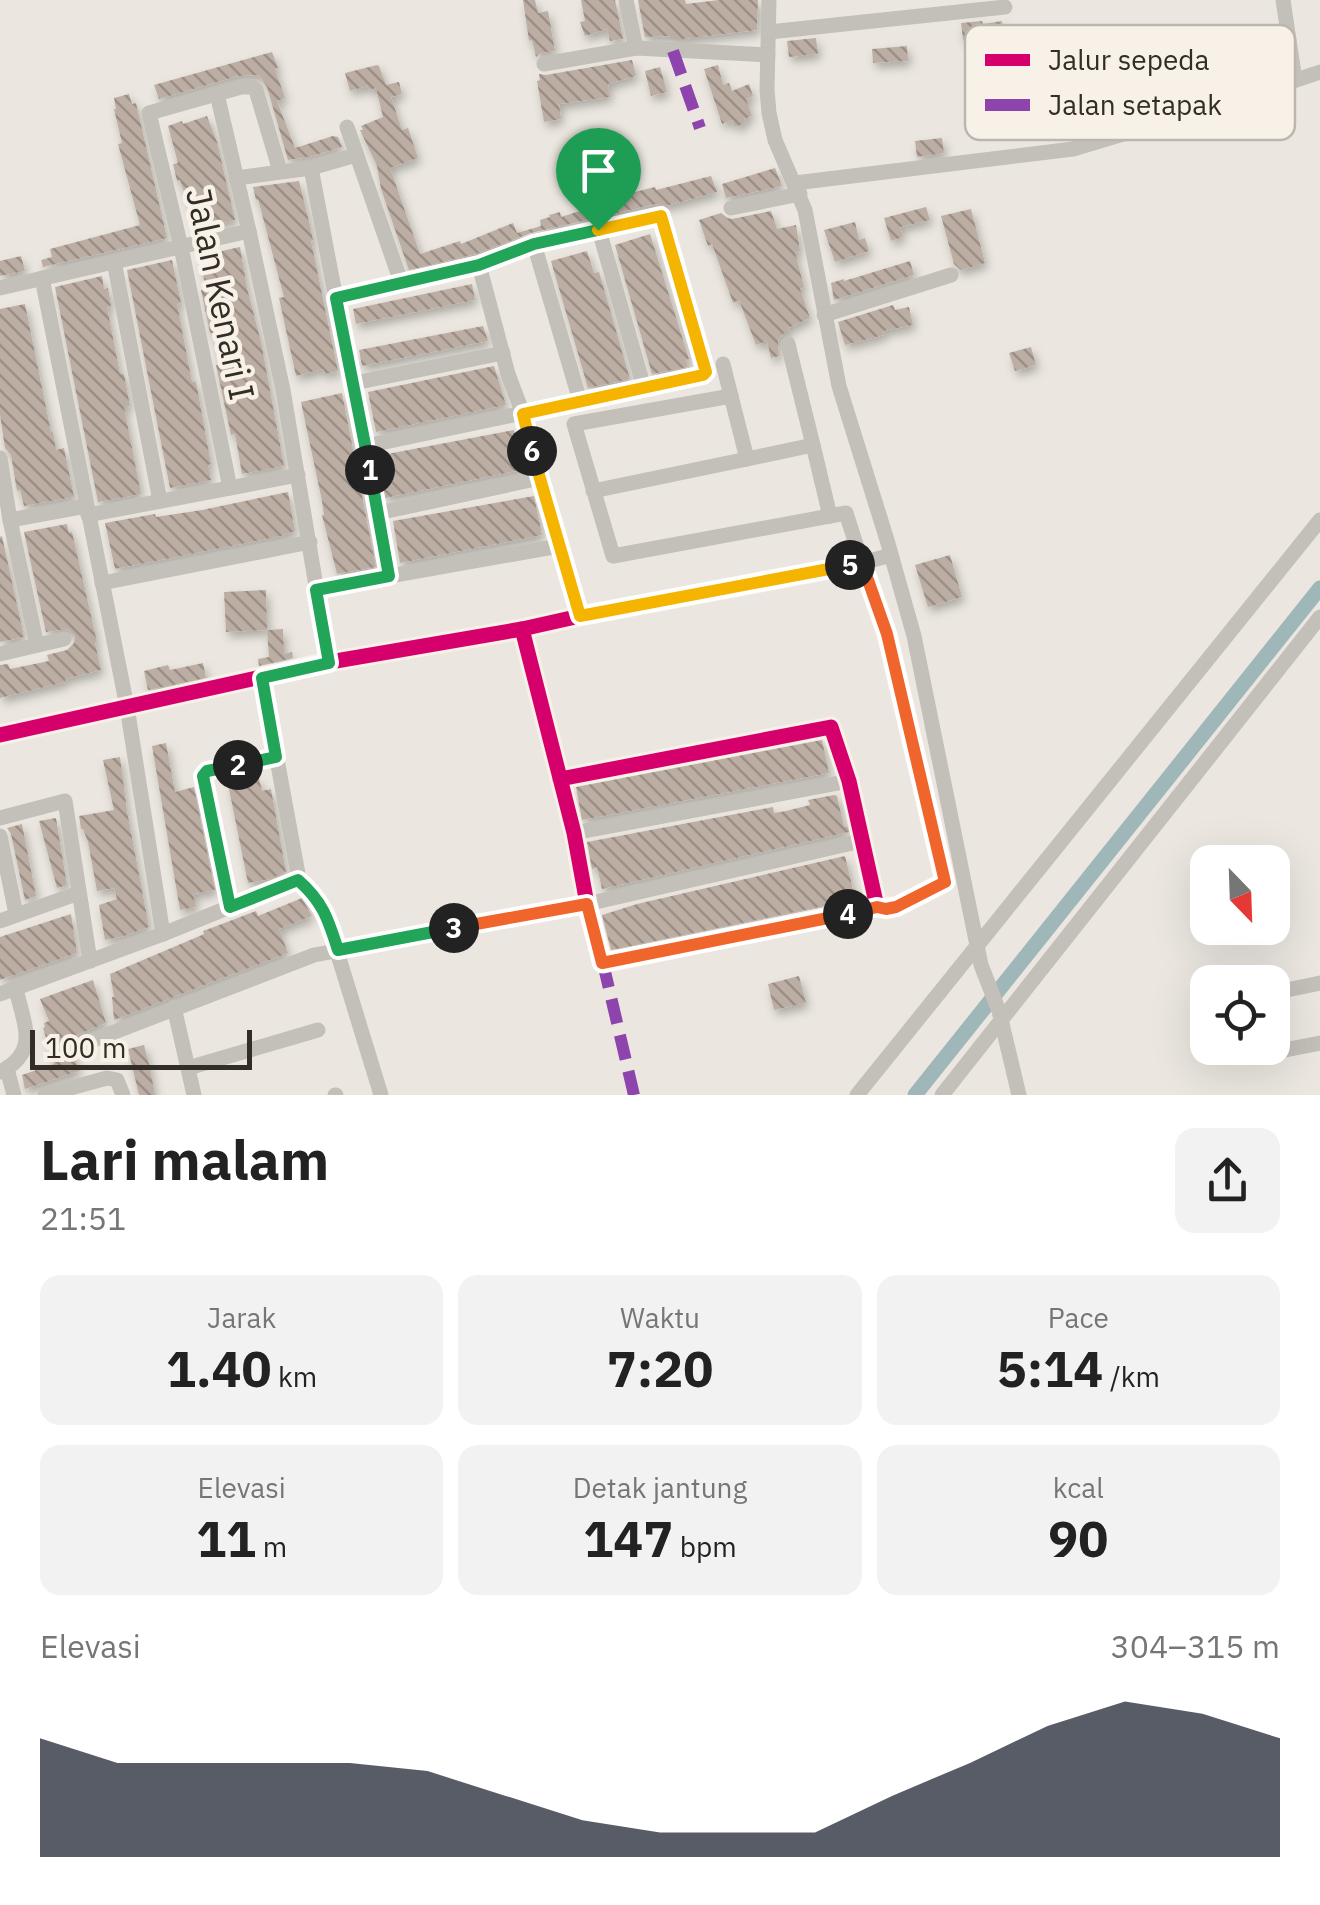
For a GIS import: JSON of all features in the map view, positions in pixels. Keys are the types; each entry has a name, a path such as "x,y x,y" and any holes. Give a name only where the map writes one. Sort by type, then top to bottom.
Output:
{"street":[{"path":"626,0 636,48"},
{"path":"769,0 769,113 807,220 839,386 914,636 981,965 1000,1016 1018,1095"},
{"path":"1283,0 1287,25"},
{"path":"769,32 1005,7"},
{"path":"544,64 636,48 768,55"},
{"path":"1295,80 1320,72"},
{"path":"280,171 256,90 241,87 216,94 249,231 298,475 329,663"},
{"name":"Jalan Kenari I","path":"216,94 150,113 230,488"},
{"path":"348,127 402,282"},
{"path":"731,208 797,189 1072,150 1105,140"},
{"path":"236,178 311,168 356,155"},
{"path":"311,168 389,576"},
{"path":"336,298 479,265 534,244 661,216 706,368 703,375 366,446"},
{"path":"598,230 644,388"},
{"path":"0,288 249,231"},
{"path":"534,244 580,401"},
{"path":"114,261 160,502"},
{"path":"479,265 580,616"},
{"path":"824,315 951,275"},
{"path":"42,278 126,707 163,934"},
{"path":"788,344 830,516"},
{"path":"354,383 502,353"},
{"path":"724,364 747,459"},
{"path":"731,396 574,424 612,556 846,513 887,634 945,882 972,921"},
{"path":"594,491 814,445"},
{"path":"0,458 37,645"},
{"path":"10,520 160,502 298,475"},
{"path":"378,513 540,478"},
{"path":"858,1095 1320,520"},
{"path":"102,583 310,542"},
{"path":"316,590 558,546"},
{"path":"0,735 329,663 522,629 891,555"},
{"path":"942,1095 1000,1016 1320,617"},
{"path":"522,629 574,833 602,963 877,907 896,907 945,882"},
{"path":"0,654 64,639"},
{"path":"262,678 298,880 313,892 324,909 381,1095"},
{"path":"560,779 831,727 849,781 877,907"},
{"path":"230,907 204,773 276,757"},
{"path":"574,833 849,781"},
{"path":"0,818 64,801 90,961"},
{"path":"0,836 16,914"},
{"path":"78,1046 314,955 587,904 862,841"},
{"path":"14,1095 3,1070 23,1055 27,1037 8,992 298,880"},
{"path":"0,920 80,892"},
{"path":"1290,989 1320,983"},
{"path":"174,1008 194,1095"},
{"path":"188,1068 318,1030"},
{"path":"1290,1049 1320,1043"},
{"path":"45,1095 107,1078 117,1080 123,1095"}],"building":[{"path":"523,0 535,0 538,13 548,11 555,51 536,57 532,40 529,41"},
{"path":"581,0 615,0 623,39 610,41 607,29 585,36 580,22 585,21"},
{"path":"638,0 685,0 686,4 758,0 757,30 683,39 645,37"},
{"path":"1002,21 1002,25 965,25 963,40 961,23"},
{"path":"816,38 818,54 789,57 787,41"},
{"path":"907,46 908,61 873,63 872,49"},
{"path":"272,52 285,98 277,101 295,148 333,136 338,137 342,147 288,160 267,87 259,75 238,76 159,99 154,85"},
{"path":"632,60 636,76 608,84 610,97 559,104 561,119 544,122 539,74"},
{"path":"377,65 386,85 399,82 402,94 391,97 402,130 408,128 418,158 390,168 420,254 460,241 461,244 513,223 517,233 541,226 540,220 549,215 560,212 561,217 655,187 656,190 711,176 717,192 531,233 476,254 409,270 377,166 360,130 383,117 376,88 369,90 367,86 350,91 345,73"},
{"path":"718,65 723,85 729,83 732,91 749,84 753,96 746,99 752,116 744,119 746,123 735,127 732,120 722,124 704,69"},
{"path":"660,67 667,92 651,96 645,71"},
{"path":"129,94 132,104 136,103 167,238 43,267 41,260 52,257 50,249 140,225 118,144 122,143 114,109 114,98"},
{"path":"207,116 235,220 197,230 180,180 177,181 173,164 178,163 168,126"},
{"path":"942,138 944,153 917,157 915,141"},
{"path":"775,168 782,186 726,198 722,184"},
{"path":"299,181 338,371 325,374 323,369 296,376 279,298 284,297 253,187"},
{"path":"926,207 930,220 900,227 903,237 891,241 884,218"},
{"path":"971,209 985,263 961,270 954,264 941,216"},
{"path":"771,211 777,229 796,225 800,251 795,252 804,287 800,289 810,318 788,328 790,333 784,333 778,340 779,356 771,358 767,341 756,345 739,300 733,303 699,220 721,213 732,219"},
{"path":"855,222 859,240 865,238 869,251 835,262 824,230"},
{"path":"650,234 689,359 688,367 652,374 615,245"},
{"path":"240,247 284,466 242,474 201,290 205,284 199,256"},
{"path":"587,251 594,273 599,272 630,379 588,388 551,261"},
{"path":"21,256 25,271 0,276 0,261"},
{"path":"172,260 211,480 170,488 127,270"},
{"path":"910,261 914,275 834,300 831,283"},
{"path":"102,276 104,289 108,288 111,306 107,307 130,406 124,407 141,494 98,502 55,287"},
{"path":"472,284 475,300 356,324 353,309"},
{"path":"25,304 51,432 56,450 64,448 74,497 24,506 20,490 17,491 11,455 5,448 0,415 0,309"},
{"path":"893,305 895,310 909,307 913,325 845,345 838,322"},
{"path":"483,326 488,341 362,366 359,350"},
{"path":"1031,347 1036,365 1015,371 1009,353"},
{"path":"494,366 506,405 376,432 368,392"},
{"path":"342,393 376,567 337,574 301,402"},
{"path":"514,430 526,469 385,498 382,482 387,481 382,455"},
{"path":"288,492 295,531 115,569 105,523 202,510"},
{"path":"534,496 542,535 400,563 393,521"},
{"path":"67,524 69,533 72,532 101,670 0,698 0,665 8,664 10,669 49,661 47,655 67,650 74,643 75,636 68,629 46,632 24,532"},
{"path":"0,537 24,637 0,642"},
{"path":"950,555 962,597 928,607 915,565"},
{"path":"266,590 267,630 226,632 224,592"},
{"path":"283,629 284,654 292,652 293,658 259,666 258,659 269,657 267,630"},
{"path":"203,663 206,678 148,690 144,671"},
{"path":"822,740 829,773 582,820 576,787"},
{"path":"166,743 175,792 194,787 215,890 193,894 196,907 180,910 152,746"},
{"path":"120,757 149,927 105,940 99,905 117,899 114,888 97,891 79,816 114,810 103,760"},
{"path":"259,778 262,791 271,789 286,872 248,883 228,784"},
{"path":"834,795 849,832 602,889 597,867 592,869 587,842 773,807 774,813 786,811 810,805 808,800"},
{"path":"56,818 67,885 57,888 39,821"},
{"path":"22,824 36,896 25,900 7,828"},
{"path":"845,856 858,899 611,950 602,915"},
{"path":"302,898 312,916 279,929 288,953 114,1020 110,974 202,935 203,931 256,911 258,916"},
{"path":"71,914 77,953 0,980 0,937"},
{"path":"799,976 806,1003 774,1010 768,984"},
{"path":"93,980 106,1023 69,1040 67,1049 79,1071 25,1089 22,1075 54,1064 43,1028 49,1021 40,999"},
{"path":"144,1045 155,1095 139,1095 128,1049"}],"waterway":[{"path":"915,1095 1320,588"}],"marked path":[{"path":"673,51 700,128"},
{"path":"603,963 634,1095"}],"cycle path":[{"path":"0,735 324,663 862,563 887,634 945,882 896,907 877,907"},
{"path":"522,629 603,963 877,907 849,781 831,727 560,779"}],"route":[{"path":"661,216 706,372 523,414 580,616 862,563 887,634 945,882 896,907 877,907 602,963 587,904 338,950 324,909 313,892 298,880 230,907 204,773 276,757 262,678 329,663 316,590 389,576 336,298 479,265 534,244 598,230 661,216"}]}
